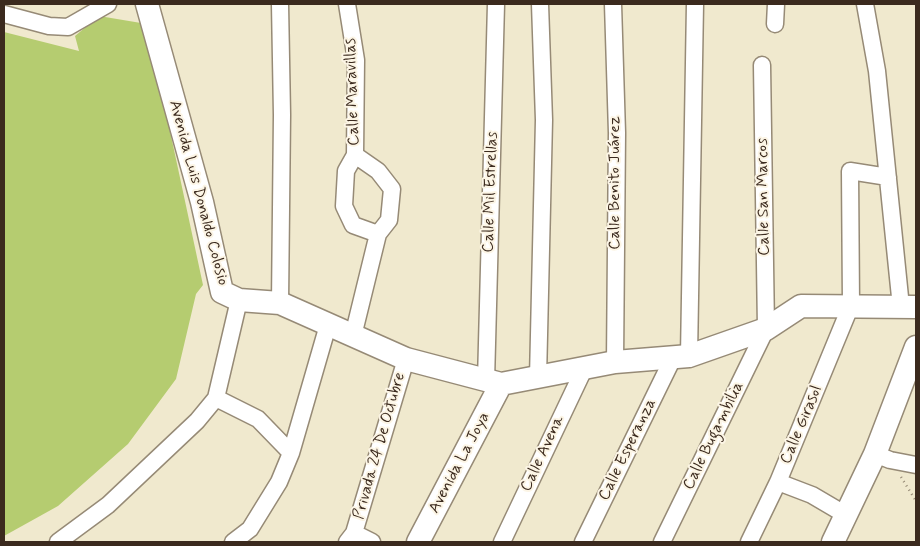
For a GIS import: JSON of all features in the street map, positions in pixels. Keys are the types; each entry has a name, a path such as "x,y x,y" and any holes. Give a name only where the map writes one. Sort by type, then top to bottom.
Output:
{"main road":[{"name":"Avenida Luis Donaldo Colosio","path":"145,6 202,202 222,292 239,300 280,303 406,359 493,382 538,378 615,362 681,357 766,329 801,306 909,307"},
{"path":"833,542 846,515 882,457 916,347"},
{"name":"Avenida La Joya","path":"418,542 493,382"}],"street":[{"path":"4,14 49,26 68,27 108,4"},
{"path":"280,4 282,115 280,303"},
{"name":"Calle Maravillas","path":"347,4 356,60 355,155 346,171 344,206 353,225 378,234"},
{"name":"Calle Mil Estrellas","path":"493,382 496,4"},
{"path":"538,378 544,120 540,4"},
{"name":"Calle Benito Juárez","path":"613,4 617,133 615,362"},
{"path":"681,357 695,4"},
{"path":"775,24 776,4"},
{"path":"865,4 877,71 888,177 909,307"},
{"name":"Calle San Marcos","path":"762,65 766,329"},
{"path":"353,336 378,234 389,220 392,189 378,171 355,155"},
{"path":"851,306 850,171 888,177"},
{"path":"58,542 108,505 197,421 216,398 239,300"},
{"name":"Calle Girasol","path":"749,542 778,482 851,306"},
{"path":"233,542 250,529 279,482 291,453 328,325"},
{"name":"Calle Bugambilia","path":"662,542 766,329"},
{"name":"Calle Esperanza","path":"583,542 681,357"},
{"name":"Privada 24 De Octubre","path":"351,538 406,359"},
{"name":"Calle Avena","path":"502,542 585,367"},
{"path":"216,398 258,419 291,453"},
{"path":"882,457 916,465"},
{"path":"778,482 812,495 846,515"},
{"path":"351,538 372,542"}],"path":[{"path":"882,457 916,501"}],"green space":[{"path":"99,16 147,24 203,285 196,294 176,379 128,444 58,506 4,536 4,32 79,51 75,36"}]}
